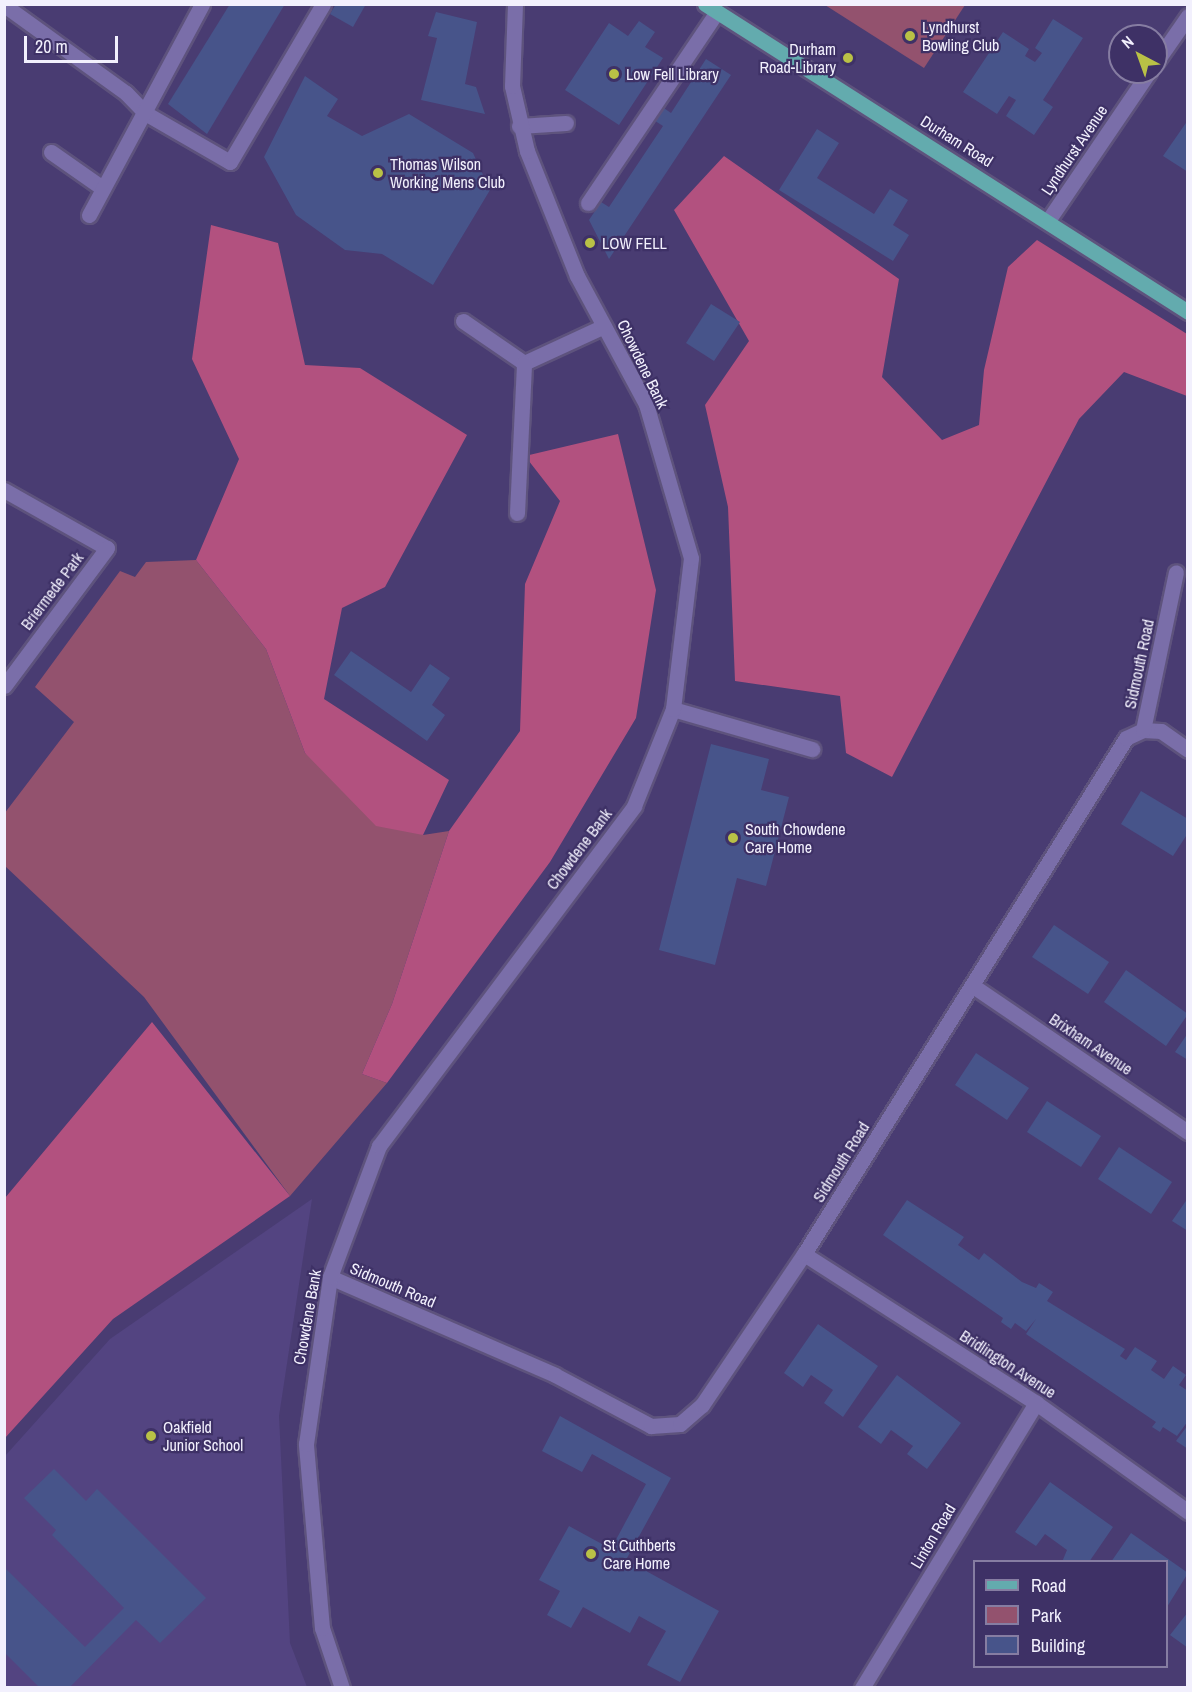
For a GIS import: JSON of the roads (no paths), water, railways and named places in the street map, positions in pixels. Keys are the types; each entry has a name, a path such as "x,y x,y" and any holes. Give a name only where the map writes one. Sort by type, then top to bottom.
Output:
{"main road":[{"name":"Durham Road","path":"711,8 1049,219 1188,312"}],"street":[{"path":"89,214 101,187 145,113 202,4"},
{"path":"4,5 126,93 145,113 230,162 323,4"},
{"name":"Chowdene Bank","path":"342,1688 322,1628 306,1444 330,1277 379,1146 634,806 673,709 691,558 646,404 577,276 519,126 512,86 515,4"},
{"path":"588,202 711,8"},
{"path":"1168,45 1188,16"},
{"name":"Lyndhurst Avenue","path":"1049,219 1141,84"},
{"path":"519,126 566,123"},
{"path":"51,152 101,187"},
{"path":"463,321 524,363"},
{"path":"524,363 604,326"},
{"path":"517,513 524,363"},
{"name":"Briermede Park","path":"4,490 107,548 4,686"},
{"name":"Sidmouth Road","path":"330,1277 555,1375 651,1426 680,1424 702,1405 804,1254 973,987 1126,738 1143,730 1176,572"},
{"path":"673,709 812,749"},
{"path":"1143,730 1161,731 1188,750"},
{"name":"Brixham Avenue","path":"973,987 1188,1132"},
{"name":"Bridlington Avenue","path":"804,1254 1036,1403 1188,1512"},
{"name":"Linton Road","path":"862,1688 1036,1403"}],"place":[{"name":"Lyndhurst Bowling Club","path":"910,36"},
{"name":"Durham Road-Library","path":"848,58"},
{"name":"Low Fell Library","path":"614,74"},
{"name":"Thomas Wilson Working Mens Club","path":"378,173"},
{"name":"LOW FELL","path":"590,243"},
{"name":"South Chowdene Care Home","path":"733,838"},
{"name":"Oakfield Junior School","path":"151,1436"},
{"name":"St Cuthberts Care Home","path":"591,1554"}]}
